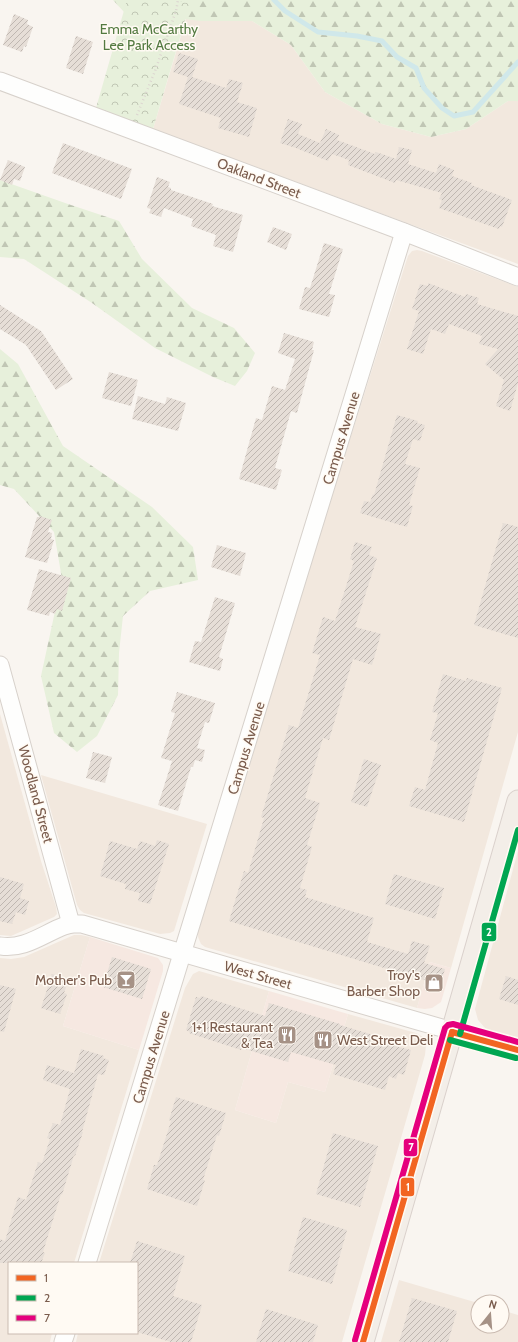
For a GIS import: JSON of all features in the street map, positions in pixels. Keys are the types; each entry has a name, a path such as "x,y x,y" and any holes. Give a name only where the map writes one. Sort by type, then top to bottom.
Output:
{"main road":[{"path":"363,1342 518,801"}],"street":[{"name":"Oakland Street","path":"0,81 404,232 518,277"},
{"name":"Campus Avenue","path":"87,1262 404,232"},
{"name":"Woodland Street","path":"0,665 71,924"},
{"name":"West Street","path":"0,946 14,947 23,945 56,929 71,924 82,924 518,1050"}],"path":[{"path":"136,117 174,19 178,0"}],"shaded area":[{"path":"186,19 252,21 291,45 325,92 382,124 431,137 466,129 508,101 518,101 518,264 153,129"},
{"path":"417,250 518,287 518,732 451,968 430,962 417,1008 205,947 201,944 198,937 198,932 298,604 406,262 412,251"},
{"path":"0,714 57,914 54,917 11,936 0,935"},
{"path":"41,775 207,824 174,931 160,934 84,913 80,910 77,905"},
{"path":"518,851 518,1038 486,1029 478,1020 475,1009"},
{"path":"74,935 90,937 63,1026 139,1050 74,1262 8,1262 8,1334 52,1334 50,1342 0,1342 0,958 11,959 24,957"},
{"path":"90,937 158,958 163,965 163,971 139,1050 63,1026"},
{"path":"430,962 451,968 441,1002 432,1008 417,1008"},
{"path":"199,971 269,991 235,1110 276,1123 288,1082 325,1092 348,1014 416,1033 423,1037 426,1045 425,1055 342,1342 76,1342 78,1334 138,1334 138,1262 99,1262 185,988 193,974"},
{"path":"269,991 348,1014 325,1092 288,1082 276,1123 235,1110"},
{"path":"399,1280 470,1301 470,1334 510,1334 510,1312 518,1315 518,1342 381,1342"}],"green space":[{"path":"113,0 518,0 518,101 508,101 466,129 431,137 382,124 325,92 291,45 252,21 201,21 124,12"},
{"name":"Emma McCarthy Lee Park Access","path":"127,0 176,0 190,4 153,129 96,108"},
{"path":"0,180 119,221 142,259 192,308 234,328 255,353 247,371 235,386 213,377 155,348 92,303 24,259 0,257"},
{"path":"0,349 18,364 63,446 152,507 193,547 198,580 150,591 123,616 119,653 118,695 97,736 77,752 54,733 41,676 62,579 54,532 14,489 0,485"}],"building":[{"path":"14,14 28,20 27,24 33,27 26,47 24,46 22,52 3,45"},
{"path":"76,36 93,42 83,74 66,68"},
{"path":"179,53 198,59 192,77 226,88 229,79 243,83 237,102 257,108 249,137 218,128 221,118 179,104 188,77 173,72"},
{"path":"288,119 302,124 298,134 320,143 326,129 339,135 337,140 375,154 376,152 396,159 399,147 412,150 408,164 436,173 439,164 454,170 452,176 472,183 471,185 512,200 502,227 500,226 499,229 439,208 442,200 439,199 442,193 396,180 395,183 348,165 349,160 332,154 328,161 280,143"},
{"path":"63,143 132,169 121,199 52,173"},
{"path":"8,160 25,167 20,181 14,179 12,185 0,180"},
{"path":"157,177 170,182 168,187 171,188 171,190 213,204 212,206 243,215 233,252 213,246 216,235 191,226 193,219 164,208 161,217 149,213 151,209 147,208"},
{"path":"273,227 292,234 286,250 267,242"},
{"path":"324,243 343,249 329,294 335,295 329,317 299,309 305,287 310,288"},
{"path":"428,283 465,297 466,294 479,298 477,304 518,316 518,383 510,411 496,406 504,380 485,364 498,349 479,344 482,336 449,324 445,334 431,329 423,354 407,349 419,311 412,309 420,284 428,286"},
{"path":"0,305 41,331 73,379 56,390 26,345 0,329"},
{"path":"284,333 314,342 312,350 314,350 297,413 291,411 275,468 282,470 276,490 239,479 256,418 262,420 272,386 285,390 295,359 278,353"},
{"path":"109,372 138,380 131,406 102,398"},
{"path":"138,396 165,404 167,397 186,403 178,431 132,419"},
{"path":"397,415 418,421 417,423 425,425 420,441 413,439 405,464 420,468 409,505 413,506 407,527 360,513 364,501 370,502 373,494 374,495"},
{"path":"40,516 52,520 48,532 52,533 51,539 54,540 47,563 25,557 37,517"},
{"path":"503,523 518,527 518,638 474,625"},
{"path":"355,542 372,547 369,555 377,558 355,627 381,634 372,665 353,659 329,740 323,738 305,798 320,803 307,845 312,847 300,888 307,890 305,897 374,918 367,942 408,954 412,941 430,946 424,963 445,969 440,985 229,921 244,871 248,873 264,818 261,817 289,725 298,728 320,655 312,653 323,617 335,621 354,561 350,559"},
{"path":"217,545 246,553 240,576 211,567"},
{"path":"39,569 71,578 62,611 57,609 55,614 50,612 49,616 27,610"},
{"path":"215,597 235,603 219,657 223,659 220,671 189,662 195,641 201,642"},
{"path":"443,674 466,681 467,678 502,688 464,822 409,806 415,787 425,790 438,743 430,740 438,713 432,712"},
{"path":"177,692 215,703 209,723 205,722 197,748 205,750 202,762 195,760 193,767 191,767 178,811 158,805 172,761 161,758 175,713 171,712"},
{"path":"93,752 112,757 105,783 86,778"},
{"path":"364,759 381,765 367,807 351,802"},
{"path":"157,840 169,844 150,904 138,901 140,893 125,889 126,884 100,876 110,841 137,849 140,841 155,846"},
{"path":"394,874 444,888 435,919 385,904"},
{"path":"0,877 24,884 20,898 29,901 25,915 16,912 12,924 0,921"},
{"name":"Mother's Pub","path":"112,957 151,969 142,999 103,987"},
{"path":"52,974 69,979 64,993 67,994 60,1014 41,1008"},
{"path":"506,976 518,980 518,1005 499,999"},
{"path":"0,985 16,989 4,1032 0,1031"},
{"path":"201,996 265,1016 269,1003 396,1042 395,1046 411,1050 404,1075 398,1073 396,1079 389,1076 385,1090 333,1074 336,1065 291,1052 288,1062 242,1048 241,1050 189,1033 190,1032 186,1030 196,997 200,998"},
{"path":"81,1049 104,1056 103,1058 109,1060 104,1075 98,1074 83,1132 75,1156 74,1155 62,1195 61,1194 43,1252 45,1253 41,1262 0,1263 0,1239 5,1241 18,1197 26,1200 38,1162 42,1163 50,1139 47,1138 53,1123 60,1125 70,1089 43,1080 47,1065 74,1073"},
{"path":"176,1097 226,1113 219,1136 217,1135 203,1180 205,1180 197,1206 147,1189 154,1165 157,1165 171,1121 169,1120"},
{"path":"333,1133 378,1146 360,1207 316,1194"},
{"path":"303,1217 347,1230 332,1284 288,1271"},
{"path":"137,1241 185,1256 173,1296 202,1305 191,1342 171,1342 138,1332 138,1262 130,1262"},
{"path":"412,1298 457,1311 448,1342 399,1342"},
{"path":"266,1309 318,1325 313,1342 256,1342"}],"waterway":[{"path":"274,0 285,11 318,32 357,36 382,41 397,57 416,68 424,88 442,108 454,116 473,112 518,62"}],"transit line":[{"name":"2","path":"460,1034 518,830"},
{"name":"7","path":"355,1340 445,1028 448,1025 453,1024 518,1042"},
{"name":"1","path":"452,1032 518,1050"},
{"name":"1","path":"363,1342 452,1032"},
{"name":"2","path":"450,1040 516,1058"}],"place":[{"name":"Mother's Pub","path":"126,980"},
{"name":"Troy's Barber Shop","path":"434,983"},
{"name":"1+1 Restaurant & Tea","path":"287,1035"},
{"name":"West Street Deli","path":"323,1040"}]}
